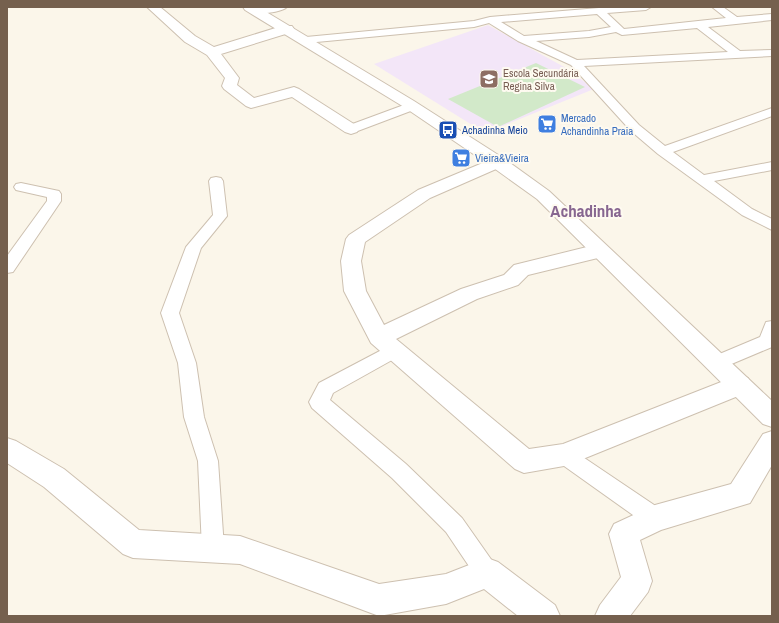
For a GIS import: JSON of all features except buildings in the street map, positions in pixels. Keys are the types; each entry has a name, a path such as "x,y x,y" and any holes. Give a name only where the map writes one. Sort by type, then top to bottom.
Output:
{"street":[{"path":"153,7 190,39 212,52 232,78 229,86 251,103 294,92 351,129"},
{"path":"252,9 306,40 412,106 497,162 543,195 599,251 772,417"},
{"path":"212,52 287,29"},
{"path":"497,162 424,194 356,239 351,261 356,291 387,344 524,461 564,455 739,385"},
{"path":"387,344 469,294 511,280 521,270 599,251"},
{"path":"611,616 637,581 624,534 655,518 740,494 772,442"},
{"path":"7,449 54,478 134,544 240,550 379,600 446,589 487,573 544,616"}],"lane":[{"path":"252,9 282,7"},
{"path":"306,40 474,24 490,20 646,7"},
{"path":"717,7 735,20"},
{"path":"598,11 622,32 772,17"},
{"path":"490,20 522,40 570,61 635,128 663,152 703,179 747,212 772,225"},
{"path":"699,25 733,51 772,53"},
{"path":"522,40 589,34 618,29"},
{"path":"570,61 733,51 772,46"},
{"path":"351,129 412,106"},
{"path":"663,152 772,112"},
{"path":"703,179 772,166"},
{"path":"213,548 208,461 194,417 187,363 170,313 194,247 220,216 216,181"},
{"path":"7,268 54,201 54,194 21,187"},
{"path":"716,363 768,341 772,327"},
{"path":"387,344 326,388 319,402 398,470 454,525 487,573"},
{"path":"564,455 655,518"}],"shaded area":[{"name":"Escola Secundária Regina Silva","path":"488,25 566,68 594,89 485,133 374,64"}],"green space":[{"path":"536,63 585,87 498,127 448,99"}],"place":[{"name":"Escola Secundária Regina Silva","path":"489,79"},
{"name":"Mercado Achandinha Praia","path":"547,124"},
{"name":"Achadinha Meio","path":"448,130"},
{"name":"Vieira&Vieira","path":"461,158"}],"district":[{"name":"Achadinha","path":"586,211"}]}
